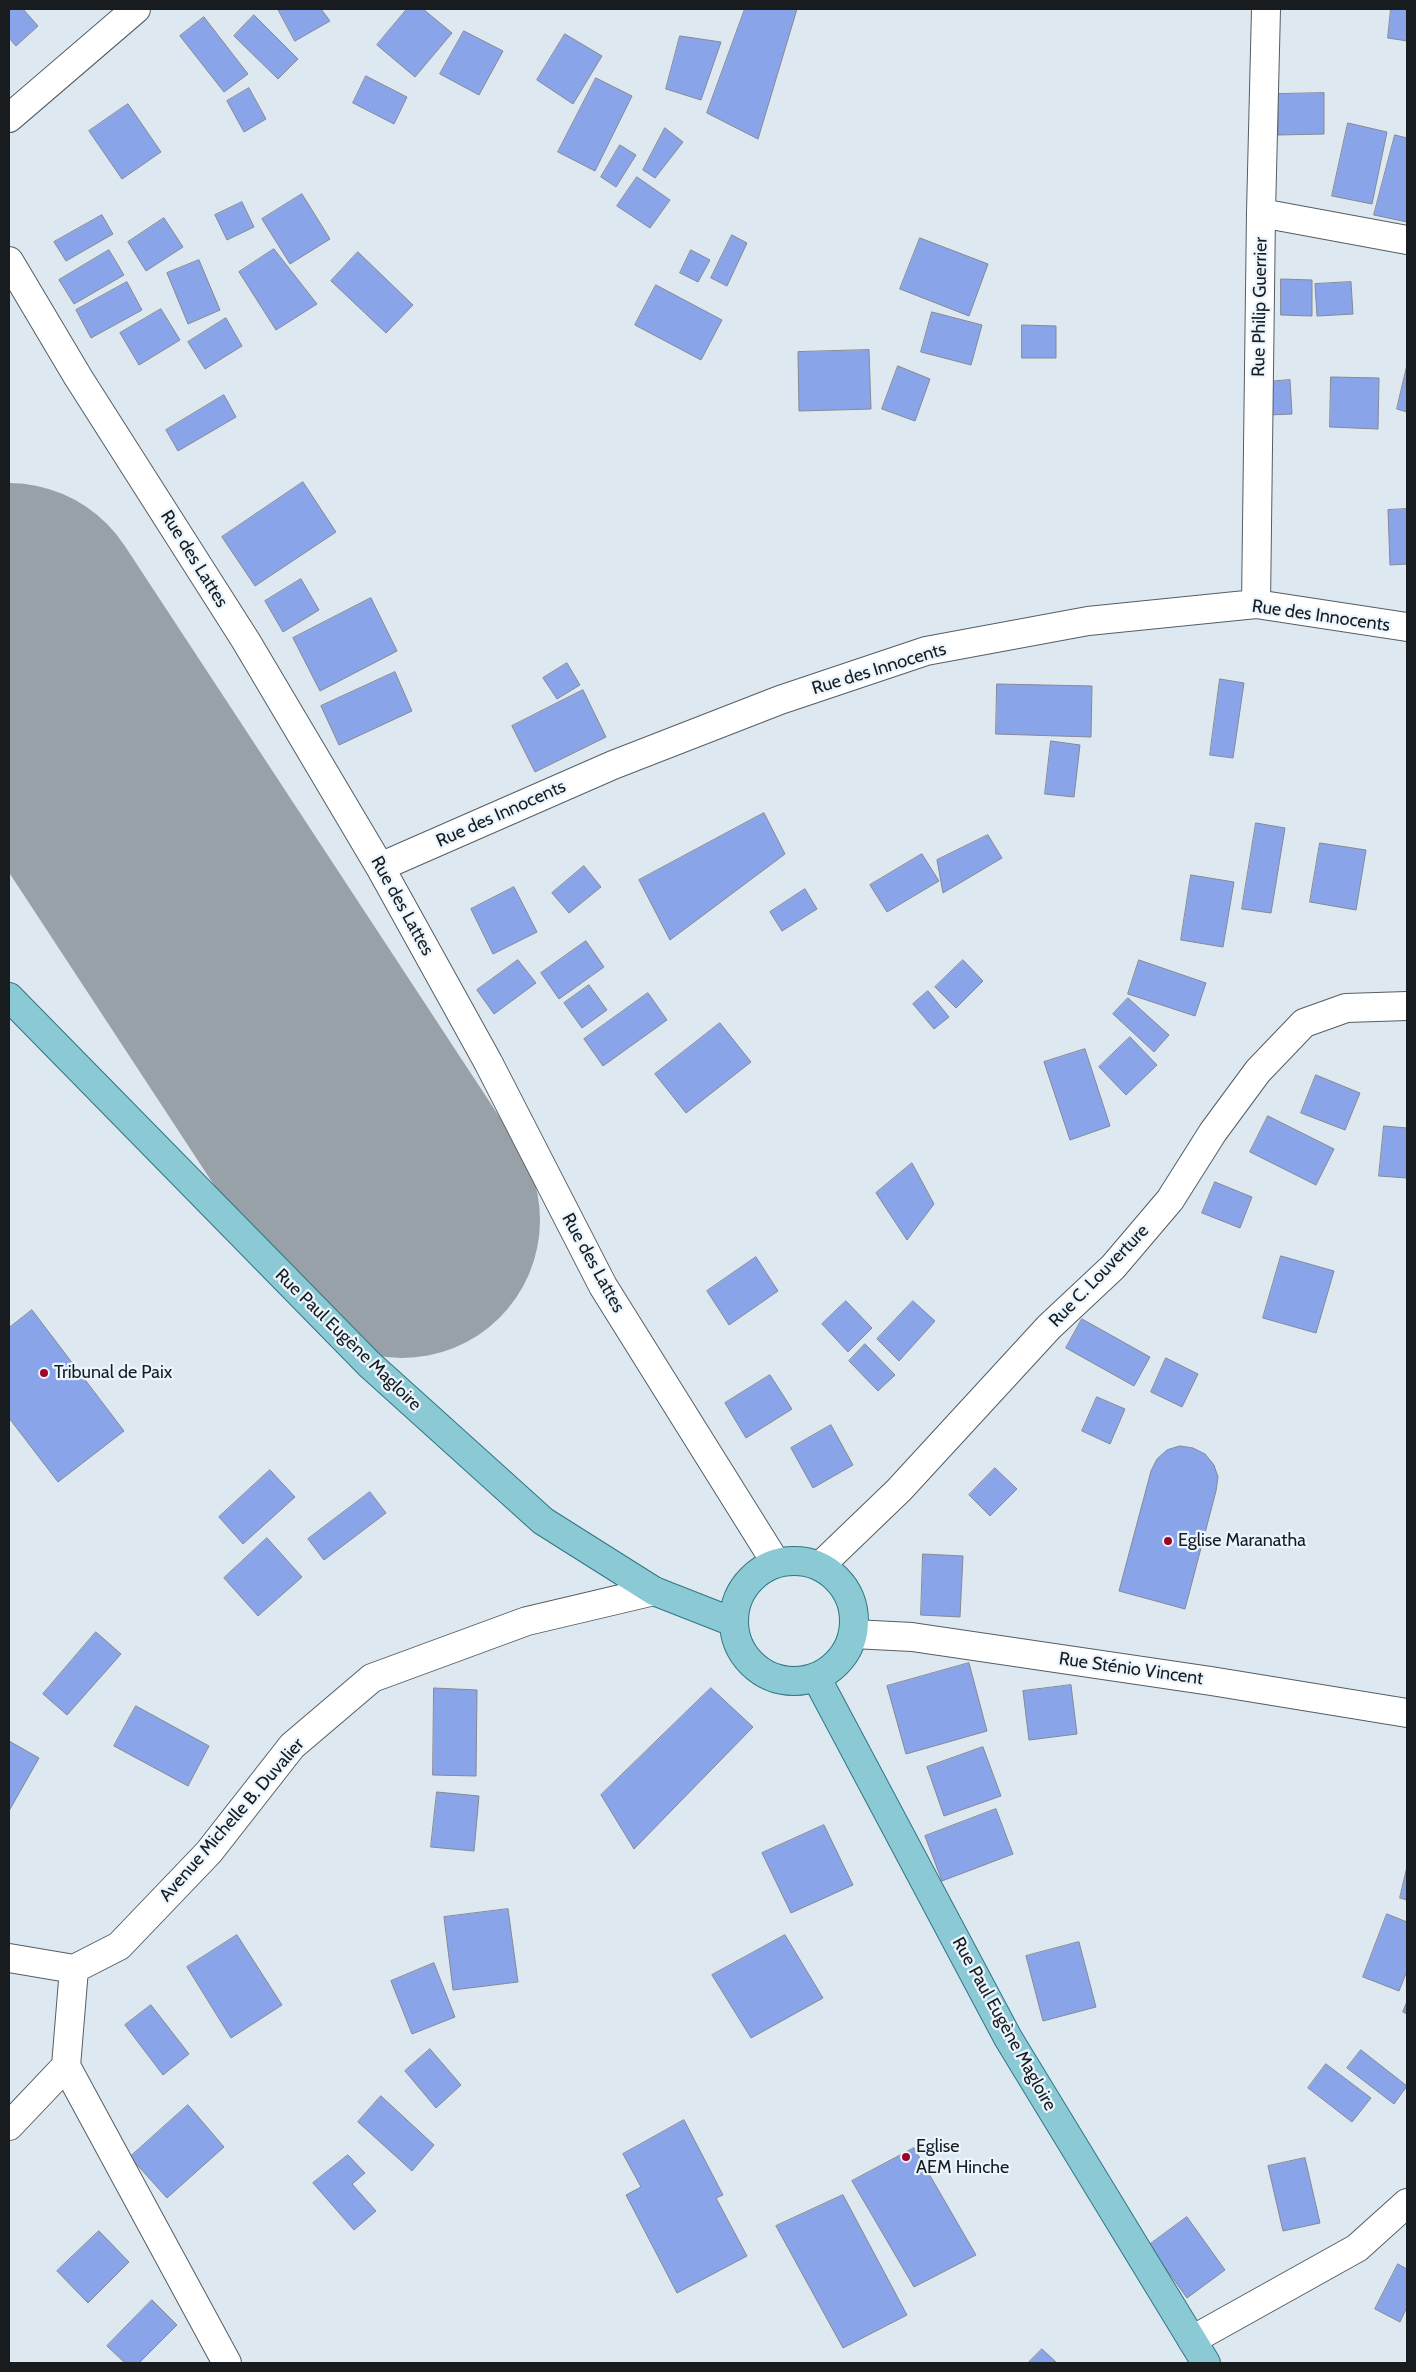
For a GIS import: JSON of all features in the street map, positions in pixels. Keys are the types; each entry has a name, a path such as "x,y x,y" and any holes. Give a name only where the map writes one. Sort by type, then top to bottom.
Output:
{"main road":[{"name":"Rue Paul Eugène Magloire","path":"9,997 369,1364 543,1521 654,1591 733,1622"},
{"path":"798,1560 820,1566 833,1575 844,1588 851,1602 854,1618 853,1634 840,1660 816,1677 794,1681 770,1677 751,1664 738,1645 733,1622 736,1603 744,1586 758,1572 776,1563 798,1560"},
{"name":"Rue Paul Eugène Magloire","path":"816,1677 1008,2038 1206,2363"}],"street":[{"path":"9,118 136,9"},
{"name":"Rue Philip Guerrier","path":"1256,604 1261,214 1266,9"},
{"path":"1261,214 1407,240"},
{"name":"Rue des Lattes","path":"9,261 78,377 246,641 380,867 488,1062 603,1286 776,1563"},
{"name":"Rue des Innocents","path":"380,867 613,765 780,700 926,651 1088,621 1256,604 1407,627"},
{"name":"Rue C. Louverture","path":"820,1566 899,1490 1049,1327 1113,1267 1170,1200 1213,1132 1258,1071 1304,1024 1346,1008 1407,1006"},
{"name":"Avenue Michelle B. Duvalier","path":"74,1969 119,1946 209,1852 292,1746 372,1678 527,1621 654,1591"},
{"name":"Rue Sténio Vincent","path":"853,1634 912,1637 1211,1680 1407,1713"},
{"path":"9,1958 74,1969 66,2066 228,2363"},
{"path":"9,2126 66,2066"},
{"path":"1192,2340 1357,2248 1407,2203"}],"building":[{"path":"9,9 23,9 38,26 16,46 9,38"},
{"path":"278,9 321,9 330,21 295,41"},
{"path":"407,9 423,9 452,33 415,77 377,45"},
{"path":"745,9 797,9 758,139 707,113"},
{"path":"1391,9 1407,9 1407,41 1388,38"},
{"path":"254,15 298,59 278,79 234,36"},
{"path":"204,17 248,74 224,92 180,36"},
{"path":"464,31 503,51 479,95 440,74"},
{"path":"565,34 602,56 573,104 537,80"},
{"path":"680,36 721,42 701,100 666,89"},
{"path":"366,76 407,97 394,124 353,103"},
{"path":"596,78 632,96 595,171 558,152"},
{"path":"249,88 266,119 244,132 227,101"},
{"path":"1324,93 1324,134 1278,135 1278,94"},
{"path":"128,104 161,152 122,179 89,131"},
{"path":"1348,123 1387,132 1372,204 1332,196"},
{"path":"665,128 683,142 655,178 643,170"},
{"path":"1395,135 1407,138 1407,222 1374,215"},
{"path":"620,145 636,155 616,187 601,177"},
{"path":"637,177 670,200 650,228 617,206"},
{"path":"302,194 330,239 290,264 262,219"},
{"path":"242,202 254,227 227,240 215,215"},
{"path":"102,215 113,234 66,261 54,242"},
{"path":"164,218 183,247 146,271 128,242"},
{"path":"732,235 747,243 727,286 711,278"},
{"path":"920,238 988,264 969,316 900,289"},
{"path":"274,249 317,304 276,330 239,272"},
{"path":"109,250 124,275 74,304 59,280"},
{"path":"691,250 710,260 698,282 680,273"},
{"path":"358,252 413,305 386,333 331,281"},
{"path":"199,260 220,310 188,324 167,273"},
{"path":"1281,279 1312,280 1312,316 1281,315"},
{"path":"127,282 142,310 91,338 76,310"},
{"path":"1351,282 1353,314 1317,316 1315,284"},
{"path":"656,285 722,320 701,360 635,325"},
{"path":"161,309 180,340 139,365 120,333"},
{"path":"932,312 982,325 971,365 921,352"},
{"path":"226,318 242,346 205,369 188,342"},
{"path":"1022,325 1056,326 1056,358 1022,358"},
{"path":"869,350 871,409 799,411 798,352"},
{"path":"1407,365 1407,412 1397,409"},
{"path":"898,366 930,379 915,421 882,409"},
{"path":"1331,377 1379,378 1378,429 1330,427"},
{"path":"1290,380 1292,414 1268,415 1266,382"},
{"path":"224,395 236,417 178,451 166,430"},
{"path":"303,482 336,532 255,586 222,537"},
{"path":"1407,509 1407,564 1390,565 1388,510"},
{"path":"301,579 319,610 283,632 265,601"},
{"path":"371,598 397,651 320,691 293,638"},
{"path":"567,663 580,685 557,699 543,678"},
{"path":"395,672 412,711 339,745 321,706"},
{"path":"1220,679 1244,683 1233,758 1210,755"},
{"path":"997,684 1092,686 1091,737 996,734"},
{"path":"583,690 606,737 535,772 512,726"},
{"path":"1051,741 1080,745 1074,797 1045,794"},
{"path":"764,813 785,854 670,940 639,880"},
{"path":"1256,823 1285,828 1271,913 1242,909"},
{"path":"988,835 1002,858 943,893 937,860"},
{"path":"1320,843 1366,850 1356,910 1310,902"},
{"path":"922,854 939,881 887,912 870,885"},
{"path":"584,866 601,887 569,913 552,893"},
{"path":"1191,875 1234,882 1223,947 1181,940"},
{"path":"514,887 537,932 493,954 471,909"},
{"path":"805,889 817,909 782,931 770,912"},
{"path":"586,941 604,967 559,999 541,973"},
{"path":"518,960 536,983 494,1014 477,990"},
{"path":"963,960 983,981 956,1008 935,987"},
{"path":"1139,960 1206,983 1195,1016 1128,994"},
{"path":"589,985 607,1010 582,1028 564,1003"},
{"path":"928,991 949,1017 934,1029 913,1004"},
{"path":"648,993 667,1020 603,1066 584,1039"},
{"path":"1128,998 1169,1035 1154,1052 1113,1014"},
{"path":"720,1023 751,1062 686,1113 655,1074"},
{"path":"1130,1037 1157,1065 1126,1095 1099,1067"},
{"path":"1085,1049 1110,1126 1070,1140 1044,1062"},
{"path":"1316,1075 1360,1093 1345,1130 1301,1113"},
{"path":"1268,1116 1334,1149 1316,1185 1250,1152"},
{"path":"1384,1126 1407,1128 1407,1178 1379,1176"},
{"path":"912,1163 934,1204 907,1240 876,1193"},
{"path":"1215,1182 1252,1197 1240,1228 1202,1213"},
{"path":"1281,1256 1334,1271 1316,1333 1263,1318"},
{"path":"756,1257 778,1291 729,1325 707,1291"},
{"path":"846,1301 872,1328 848,1352 822,1324"},
{"path":"913,1301 935,1321 899,1361 877,1339"},
{"name":"Tribunal de Paix","path":"32,1310 124,1431 58,1482 9,1418 9,1328"},
{"path":"1082,1319 1150,1357 1134,1386 1066,1348"},
{"path":"865,1344 895,1375 878,1391 849,1361"},
{"path":"1166,1358 1198,1374 1182,1407 1151,1392"},
{"path":"770,1375 792,1409 746,1438 725,1403"},
{"path":"1097,1397 1125,1409 1110,1444 1082,1431"},
{"path":"831,1425 853,1465 813,1488 791,1448"},
{"name":"Eglise Maranatha","path":"1180,1446 1193,1448 1205,1454 1214,1465 1218,1477 1185,1609 1119,1591 1151,1471 1157,1459 1167,1450"},
{"path":"995,1468 1017,1489 990,1516 969,1495"},
{"path":"270,1470 295,1497 243,1544 219,1517"},
{"path":"370,1492 386,1513 324,1560 308,1539"},
{"path":"267,1538 302,1577 258,1616 224,1578"},
{"path":"923,1554 963,1556 960,1617 921,1615"},
{"path":"96,1632 121,1654 67,1715 43,1694"},
{"path":"969,1663 987,1731 906,1754 887,1686"},
{"path":"1071,1685 1077,1734 1029,1740 1023,1691"},
{"path":"434,1688 477,1690 476,1776 433,1775"},
{"path":"711,1688 753,1727 634,1849 601,1795"},
{"path":"136,1706 209,1746 188,1786 114,1746"},
{"path":"9,1741 39,1758 9,1811"},
{"path":"983,1747 1001,1796 944,1816 927,1767"},
{"path":"437,1792 479,1796 474,1851 431,1847"},
{"path":"996,1809 1013,1854 942,1881 925,1836"},
{"path":"824,1825 853,1885 791,1913 762,1853"},
{"path":"1407,1867 1407,1900 1400,1898"},
{"path":"508,1909 518,1982 453,1990 444,1917"},
{"path":"1387,1914 1407,1922 1407,1971 1399,1991 1363,1977"},
{"path":"237,1935 282,2005 231,2038 187,1967"},
{"path":"785,1935 823,1998 751,2038 712,1975"},
{"path":"1079,1942 1096,2007 1043,2021 1026,1956"},
{"path":"434,1963 455,2017 412,2034 391,1981"},
{"path":"1407,2002 1407,2014 1403,2012"},
{"path":"151,2005 189,2054 163,2075 125,2025"},
{"path":"430,2049 461,2085 436,2108 405,2071"},
{"path":"1361,2050 1407,2086 1394,2104 1347,2068"},
{"path":"1326,2064 1371,2098 1352,2122 1308,2088"},
{"path":"381,2096 434,2145 412,2171 358,2122"},
{"path":"188,2105 224,2147 167,2198 130,2157"},
{"path":"684,2120 723,2195 716,2198 747,2256 677,2293 626,2195 641,2187 623,2154"},
{"path":"914,2148 976,2255 914,2287 852,2181"},
{"path":"348,2155 365,2173 352,2184 376,2211 354,2230 313,2183"},
{"path":"1305,2158 1320,2223 1283,2231 1268,2166"},
{"path":"843,2195 907,2315 843,2348 776,2226"},
{"path":"1187,2217 1225,2270 1187,2298 1149,2245"},
{"path":"99,2231 129,2262 88,2303 57,2271"},
{"path":"1398,2264 1407,2269 1407,2307 1400,2322 1375,2309"},
{"path":"152,2300 177,2325 139,2363 125,2363 107,2346"},
{"path":"1042,2349 1057,2363 1028,2363"}],"runway":[{"path":"9,621 402,1220"}],"place":[{"name":"Tribunal de Paix","path":"44,1373"},
{"name":"Eglise Maranatha","path":"1168,1541"},
{"name":"Eglise AEM Hinche","path":"906,2157"}]}
